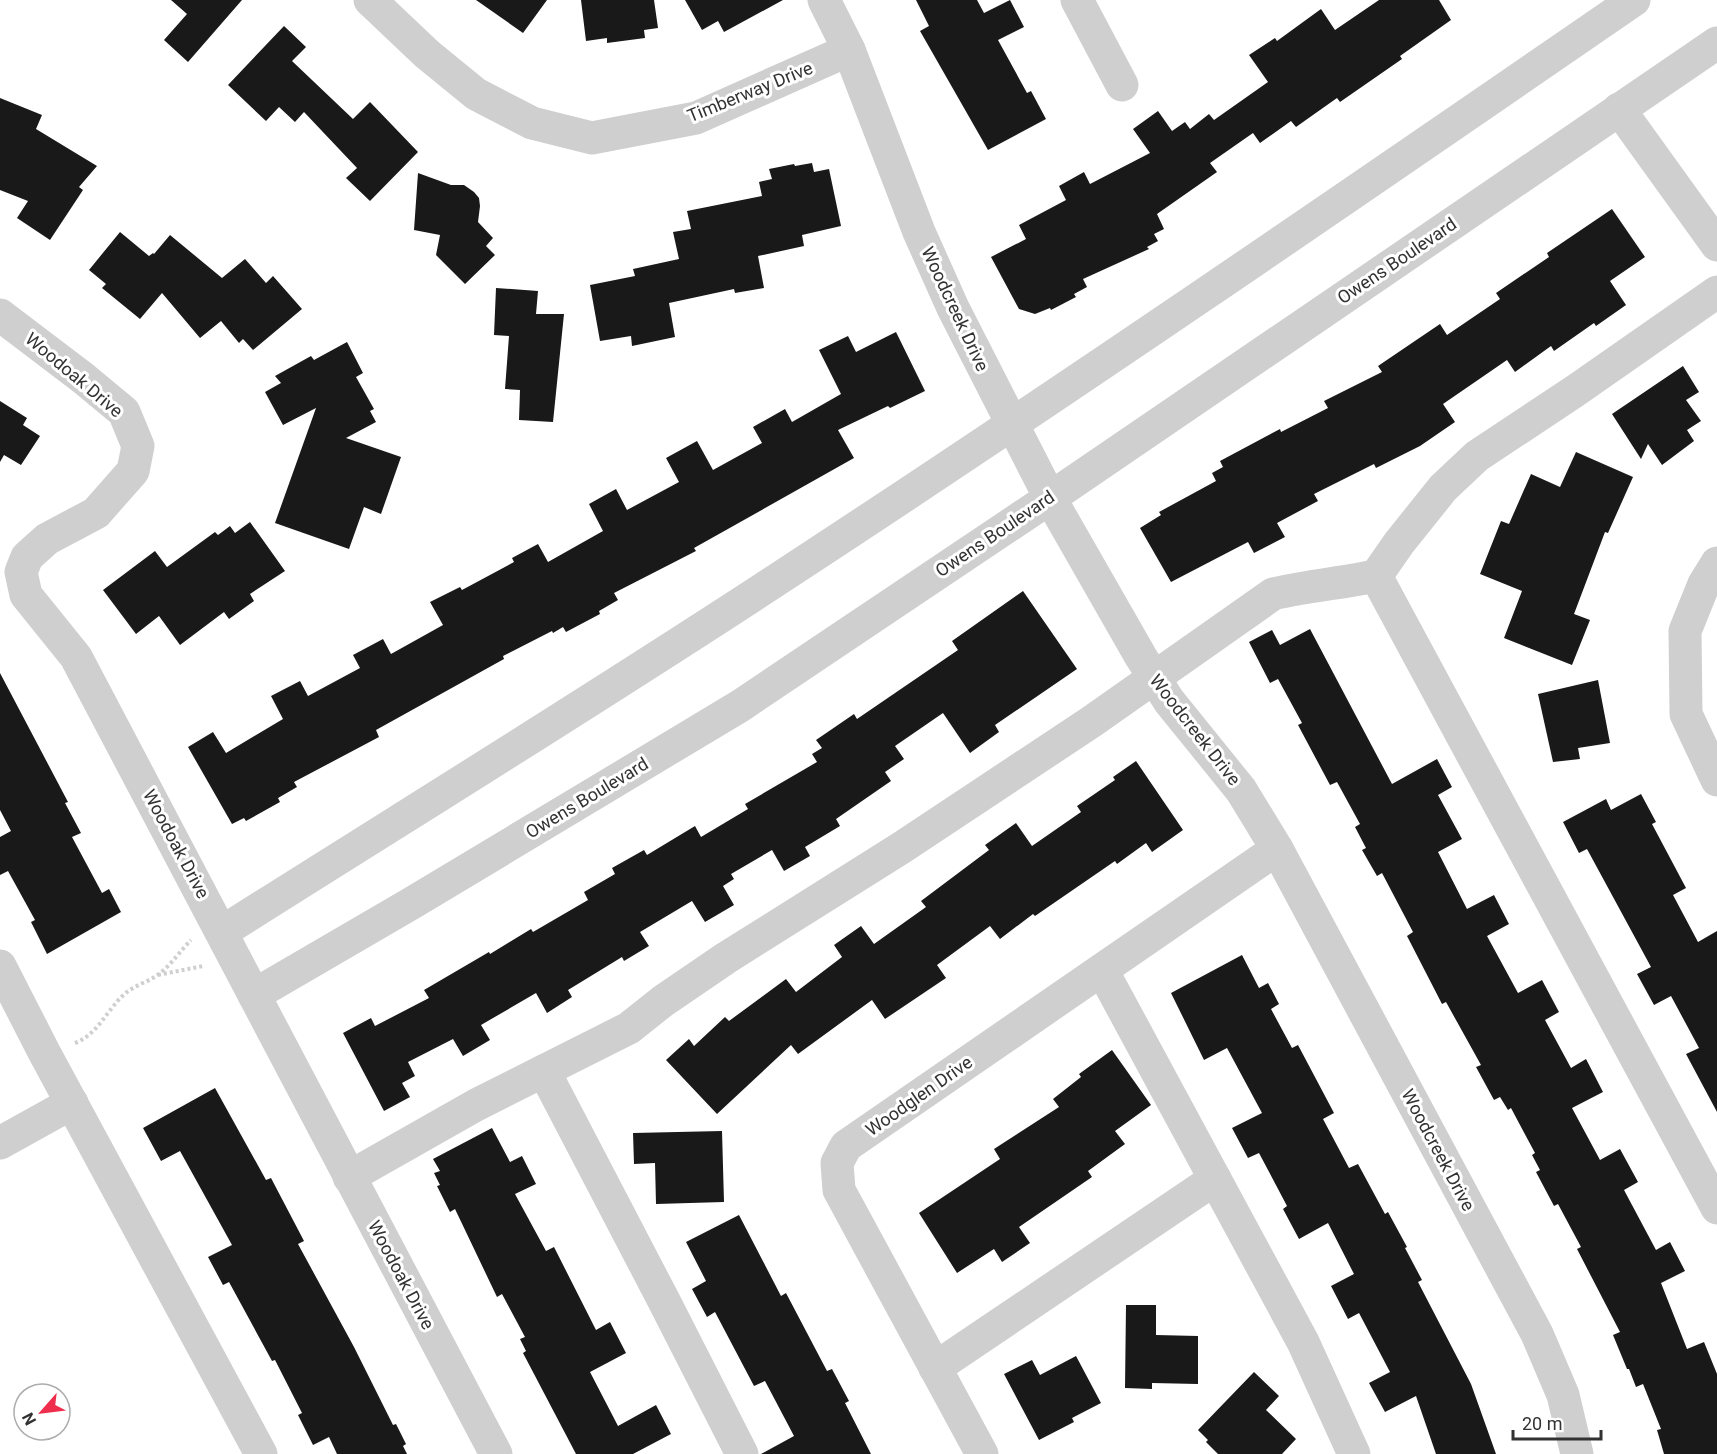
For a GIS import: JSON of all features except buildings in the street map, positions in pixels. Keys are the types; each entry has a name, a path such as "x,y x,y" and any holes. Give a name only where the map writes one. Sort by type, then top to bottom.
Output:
{"street":[{"name":"Timberway Drive","path":"370,0 427,54 476,94 532,123 592,138 696,118 849,50"},
{"name":"Woodcreek Drive","path":"824,0 849,50 919,232 952,308 1011,424 1050,498 1153,676 1169,700 1241,790 1277,849 1537,1334 1563,1395 1577,1454"},
{"path":"1077,0 1122,85"},
{"path":"208,935 607,691 1011,424 1634,0"},
{"name":"Owens Boulevard","path":"254,995 740,706 1050,498 1717,43"},
{"path":"1619,109 1717,245"},
{"path":"349,1177 476,1105 629,1028 663,1001 726,958 1082,728 1273,594 1300,587 1338,584 1376,576 1443,488 1477,456 1717,292"},
{"name":"Woodoak Drive","path":"0,315 124,412 138,446 133,471 96,513 47,539 27,557 10,566 26,595 76,657 208,935 254,995 496,1454"},
{"path":"1717,563 1704,585 1686,631 1686,714 1717,780"},
{"path":"1376,576 1717,1208"},
{"name":"Woodglen Drive","path":"982,1454 839,1190 837,1163 846,1146 1277,849"},
{"path":"0,966 261,1454"},
{"path":"1102,970 1303,1341 1354,1454"},
{"path":"544,1071 659,1290 741,1454"},
{"path":"0,1143 72,1102"},
{"path":"935,1368 1215,1179"}],"path":[{"path":"44,1052 61,1049 82,1041 128,992 157,976 208,935"},
{"path":"157,976 208,965"}]}
